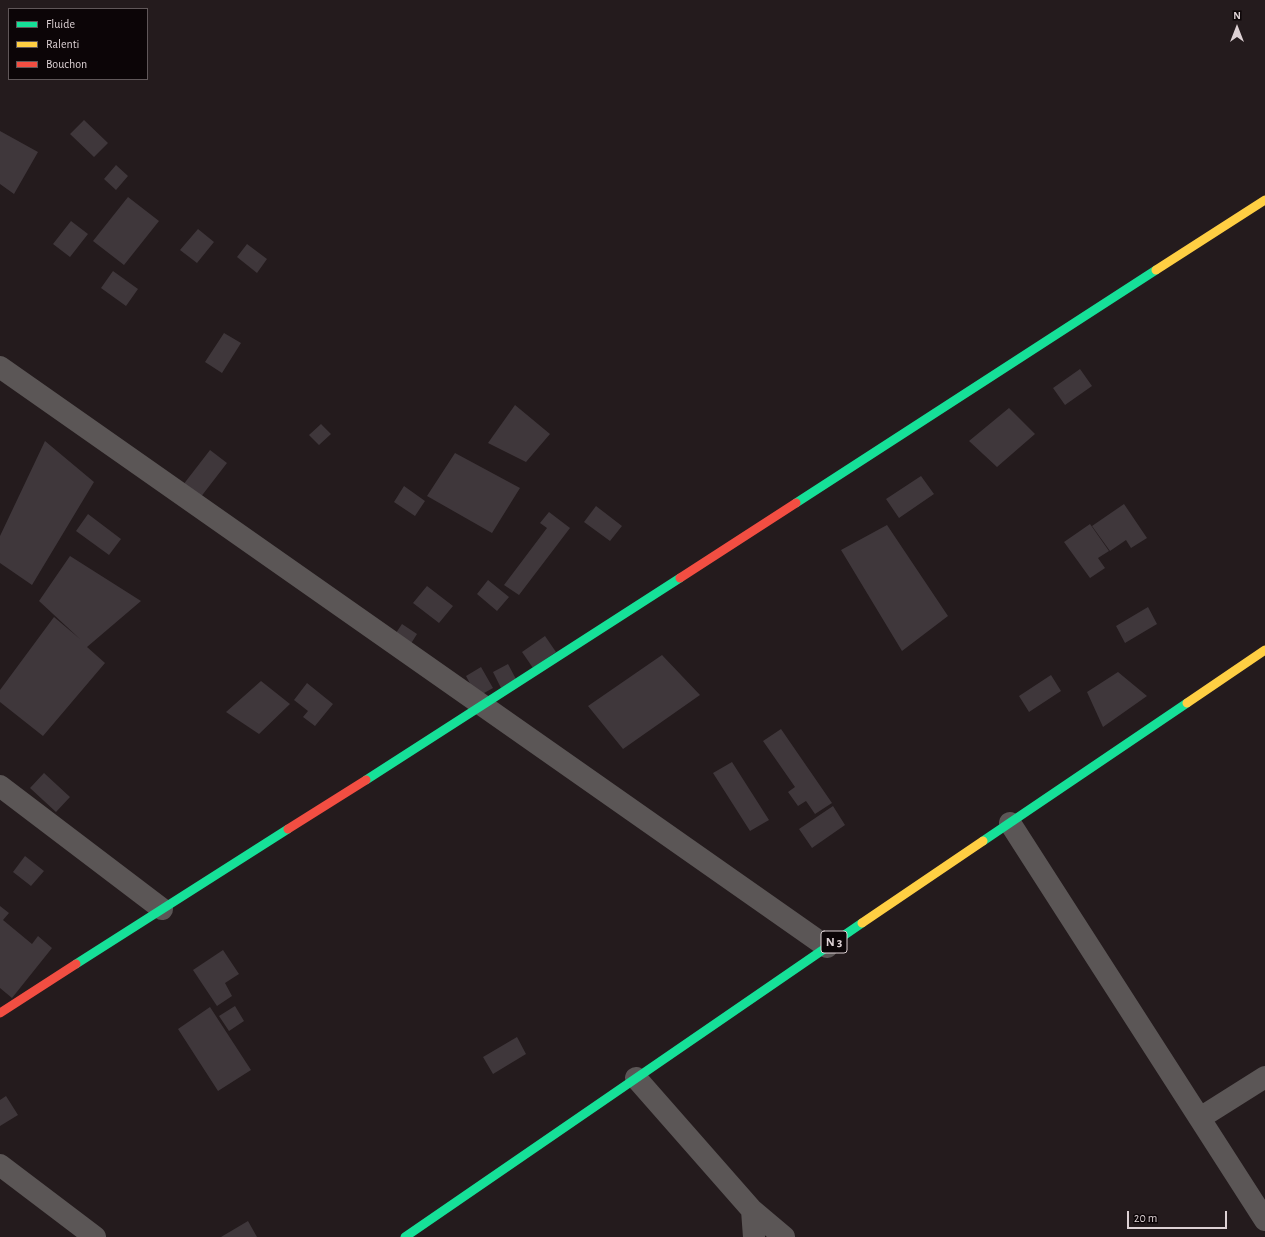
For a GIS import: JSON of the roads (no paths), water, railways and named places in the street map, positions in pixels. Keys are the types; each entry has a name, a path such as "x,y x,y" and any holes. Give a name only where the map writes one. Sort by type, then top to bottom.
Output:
{"street":[{"path":"0,1013 483,705 1265,200"},
{"path":"0,367 827,947"},
{"name":"N 3","path":"405,1237 827,947 1265,650"},
{"path":"0,786 162,909"},
{"path":"1010,823 1265,1220"},
{"path":"1200,1118 1265,1077"},
{"path":"636,1078 752,1210 784,1237"},
{"path":"0,1165 95,1237"},
{"path":"752,1210 754,1237"}]}
